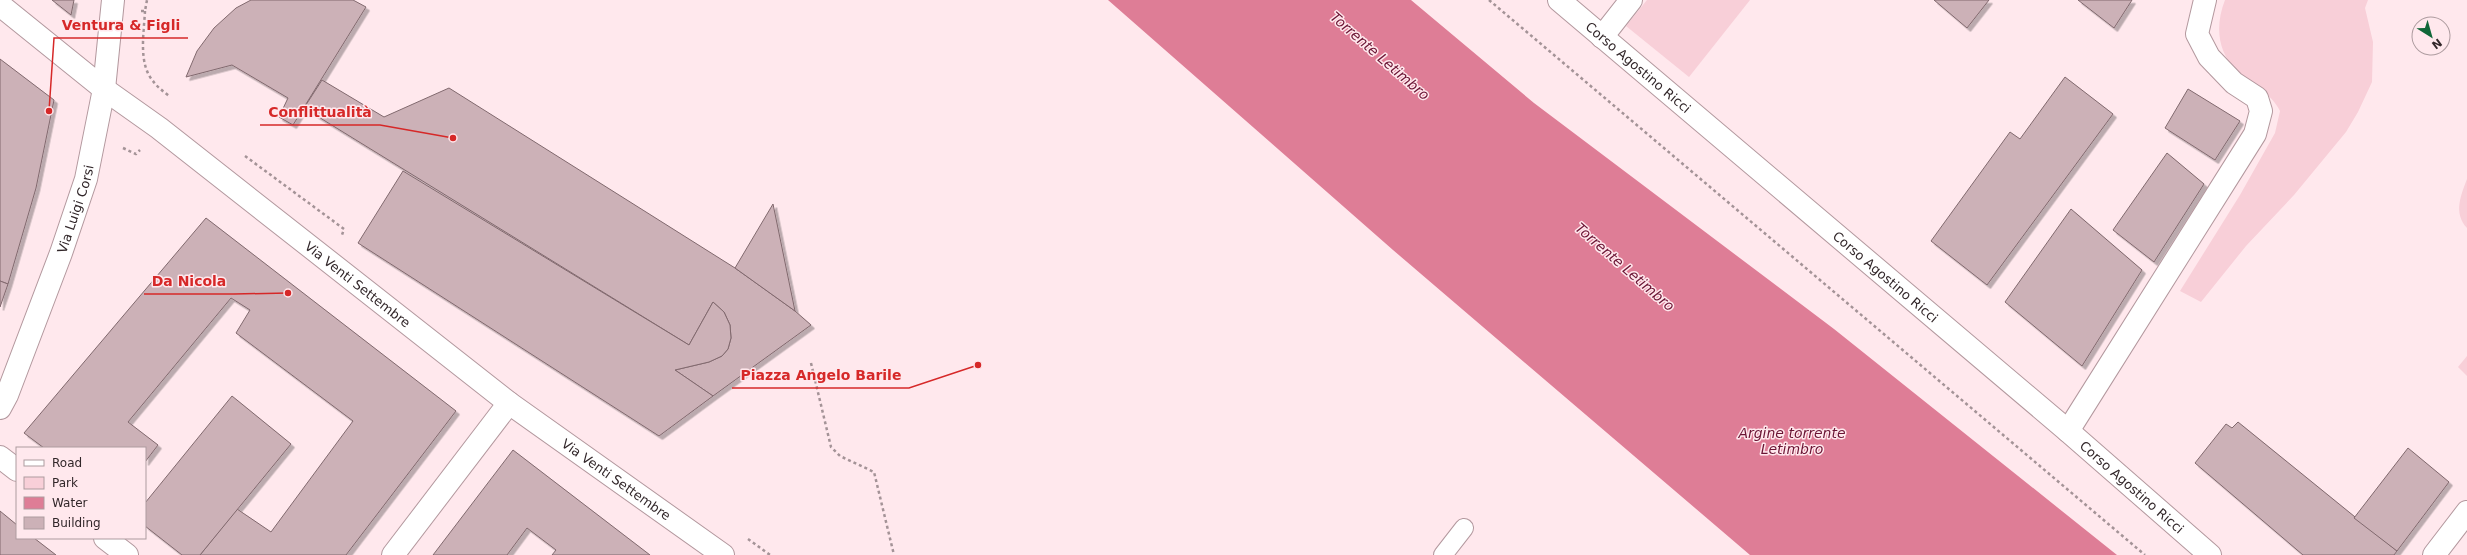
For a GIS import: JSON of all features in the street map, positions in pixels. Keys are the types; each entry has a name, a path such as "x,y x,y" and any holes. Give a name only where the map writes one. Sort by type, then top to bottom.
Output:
{"street":[{"name":"Via Luigi Corsi","path":"0,408 8,395 59,260 84,186 104,89 113,0"},
{"name":"Corso Agostino Ricci","path":"1559,0 2068,431 2210,555"},
{"path":"1602,37 1631,0"},
{"path":"2068,431 2255,134 2261,111 2257,98 2234,83 2210,57 2197,34 2205,0"},
{"name":"Via Venti Settembre","path":"0,5 104,89 166,133 509,403 723,555"},
{"path":"393,555 509,403"},
{"path":"0,457 16,469"},
{"path":"2434,555 2467,512"},
{"path":"106,539 127,555"}],"lane":[{"path":"1443,555 1464,528"}],"path":[{"path":"1489,0 2145,555"},
{"path":"811,363 831,446 840,456 874,472 894,555"}],"green space":[{"path":"1647,0 1750,0 1689,77 1626,26"},
{"path":"2225,0 2368,0 2365,8 2373,42 2372,82 2358,112 2346,132 2294,195 2246,246 2201,302 2180,291 2240,195 2275,133 2280,111 2276,104 2266,94 2242,76 2230,64 2225,55 2219,28"},
{"path":"2467,179 2467,228 2460,216 2459,210"},
{"path":"2467,356 2467,376 2458,367"}],"water":[{"name":"Argine torrente Letimbro","path":"1108,0 1411,0 1534,103 1834,329 2117,555 1750,555 1393,250"}],"building":[{"path":"52,0 74,0 71,15"},
{"path":"251,0 353,0 366,7 293,125 279,117 288,98 232,65 186,77 197,51 214,28 236,8"},
{"path":"1934,0 1989,0 1967,28"},
{"path":"2078,0 2132,0 2114,28"},
{"path":"0,59 54,100 36,188 8,284 0,281"},
{"path":"2065,77 2113,114 1987,285 1931,241 2010,132 2020,139"},
{"path":"322,80 384,117 449,88 735,268 795,311 811,325 713,396 675,370 709,362 722,356 728,349 731,338 730,325 724,312 713,302 689,345 304,108"},
{"path":"2188,89 2240,121 2215,160 2165,128"},
{"path":"2167,153 2204,184 2154,262 2113,230"},
{"path":"403,171 689,345 713,302 724,312 730,325 731,338 728,349 722,356 709,362 675,370 713,396 659,436 358,243"},
{"path":"773,204 795,311 735,268"},
{"path":"2071,209 2142,270 2082,366 2005,302"},
{"path":"206,218 456,411 346,555 200,555 237,509 271,532 353,421 236,333 250,310 231,298 128,422 158,445 146,461 146,447 43,447 24,433"},
{"path":"0,281 8,284 0,307"},
{"path":"232,396 291,444 200,555 182,555 146,527 146,502"},
{"path":"2238,422 2397,551 2394,555 2303,555 2195,463 2226,424 2232,428"},
{"path":"2408,448 2449,482 2397,551 2354,518"},
{"path":"513,450 650,555 552,555 556,550 527,528 507,555 433,555"},
{"path":"0,511 16,524 16,539 35,539 56,555 0,555"}],"place":[{"name":"Ventura & Figli","path":"49,111"},
{"name":"Conflittualità","path":"453,138"},
{"name":"Da Nicola","path":"288,293"},
{"name":"Piazza Angelo Barile","path":"978,365"}],"water label":[{"name":"Torrente Letimbro","path":"1380,56"},
{"name":"Torrente Letimbro","path":"1625,267"}]}
